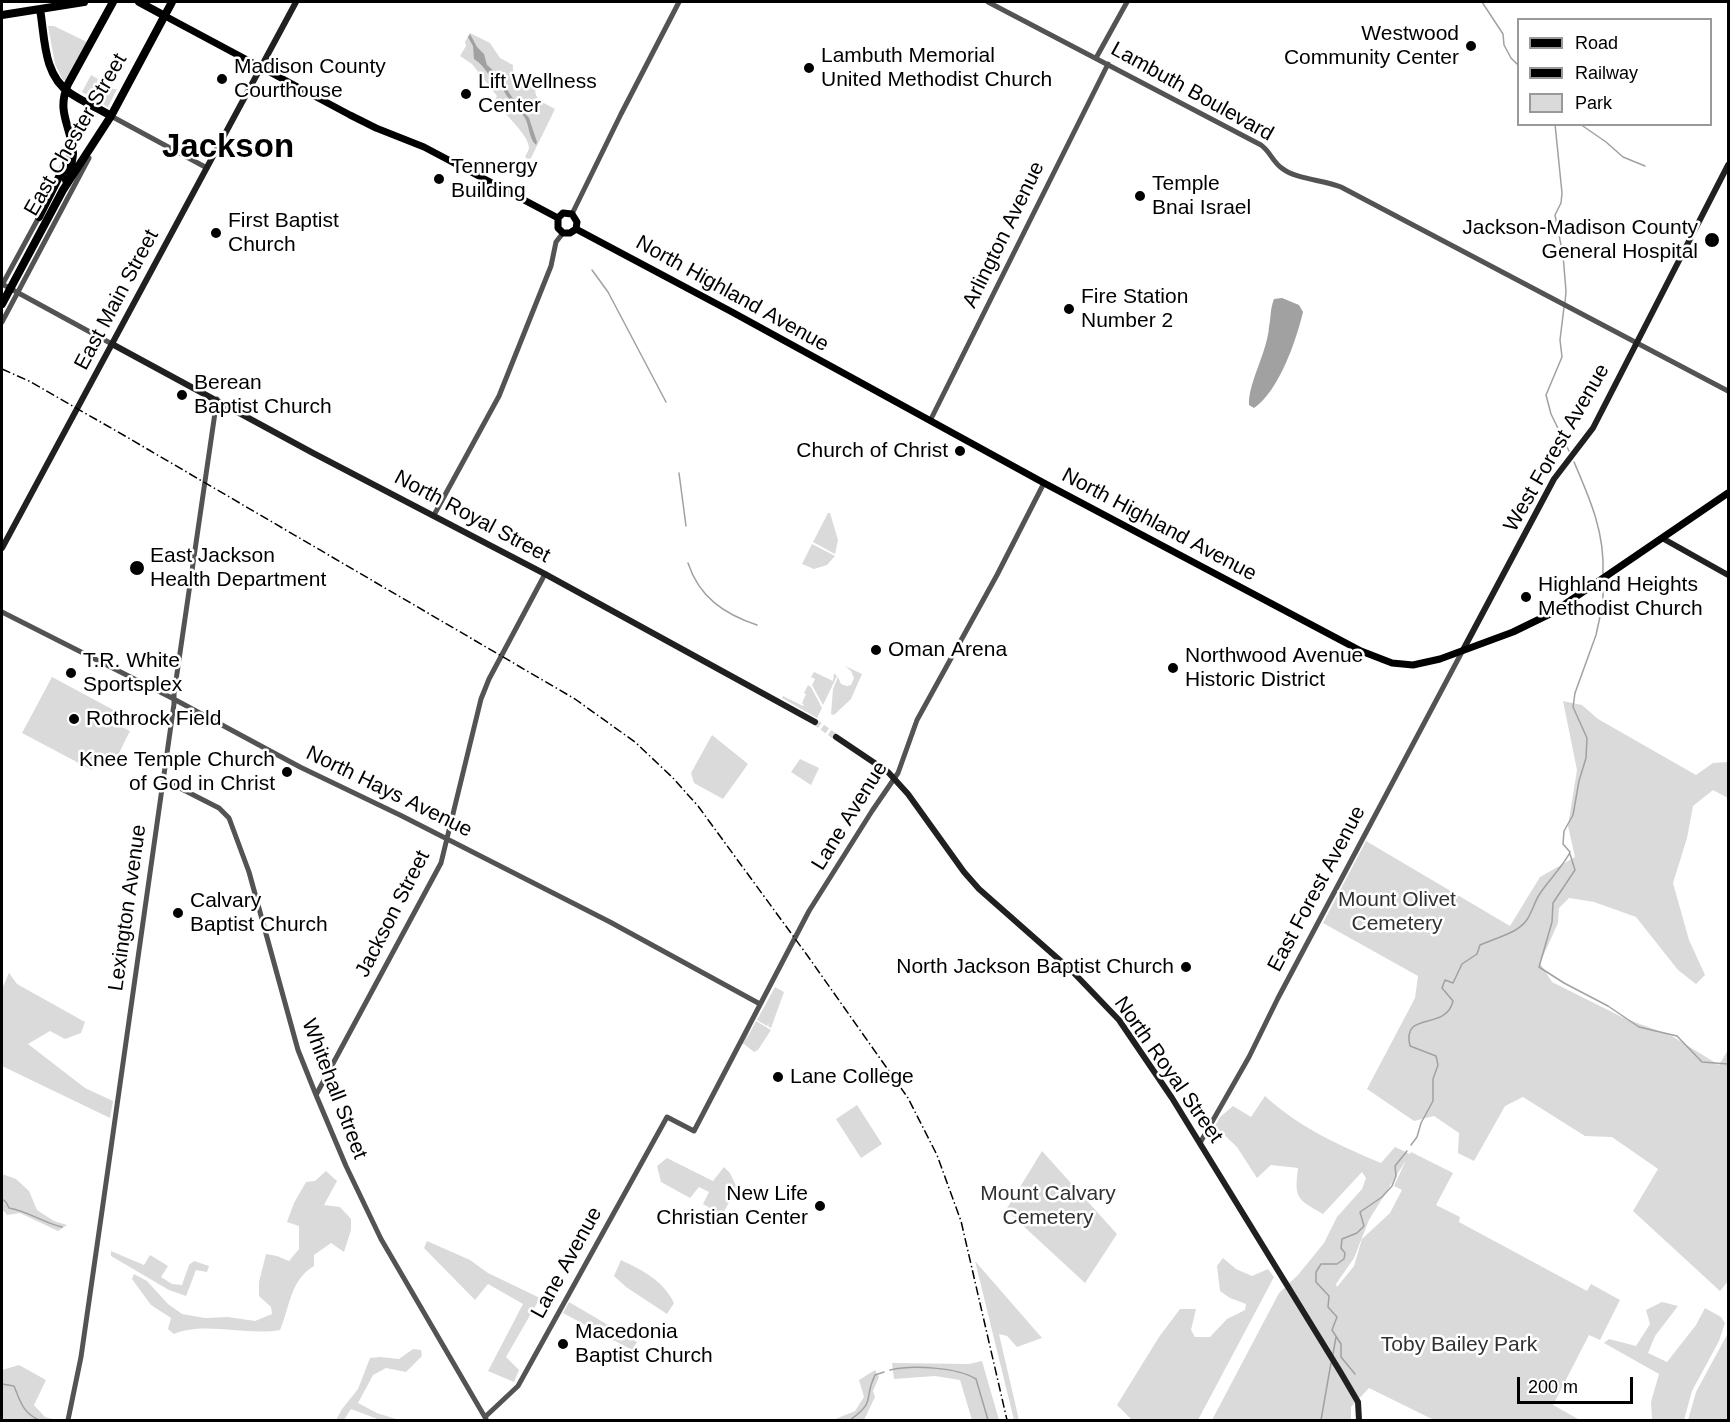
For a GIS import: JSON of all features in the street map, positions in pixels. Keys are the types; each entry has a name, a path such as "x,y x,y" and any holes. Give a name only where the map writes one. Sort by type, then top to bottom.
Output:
{"highway":[{"path":"2,15 84,2"},
{"path":"63,190 72,162 72,146 62,101 65,90 113,2"},
{"path":"139,2 165,16"},
{"name":"East Chester Street","path":"2,304 56,202 111,116 172,2"},
{"path":"40,9 52,75 65,90 111,116"},
{"path":"89,158 104,126"},
{"path":"39,217 66,165 72,146"}],"main road":[{"name":"East Main Street","path":"2,548 296,2"},
{"path":"165,16 376,128 424,147 558,218"},
{"name":"West Forest Avenue","path":"1463,650 1554,479 1593,428 1728,165"},
{"path":"562,213 572,214 577,222 576,229 570,233 563,232 556,225 558,218 562,213"},
{"name":"North Highland Avenue","path":"576,229 1044,483 1374,658 1392,663 1413,665 1440,659 1538,621 1728,494"},
{"name":"North Royal Street","path":"112,344 313,453 545,574 815,722"},
{"path":"1662,538 1728,575"},
{"name":"North Royal Street","path":"836,737 888,772 908,794 964,872 979,889 1072,971 1119,1020 1200,1143 1358,1402 1359,1420"}],"street":[{"path":"572,214 679,2"},
{"name":"Lambuth Boulevard","path":"988,2 1261,145 1278,165 1289,173 1341,187 1728,391"},
{"path":"1096,57 1126,2"},
{"name":"Arlington Avenue","path":"930,421 1108,64"},
{"path":"111,116 207,168"},
{"path":"2,322 89,158"},
{"path":"39,217 2,284 112,344"},
{"path":"434,515 500,396 551,266 556,242 563,232"},
{"name":"Lexington Avenue","path":"68,1420 81,1357 217,399"},
{"name":"Lane Avenue","path":"486,1419 518,1386 667,1117 694,1131 815,902 872,811 895,779 903,763 917,720 997,575 1044,483"},
{"name":"Jackson Street","path":"315,1095 441,863 481,699 545,574"},
{"name":"North Hays Avenue","path":"2,612 174,699 300,767 610,922 760,1005"},
{"name":"East Forest Avenue","path":"1200,1143 1249,1057 1463,650"},
{"name":"Whitehall Street","path":"164,780 219,808 229,818 249,872 297,1050 315,1095 381,1239 486,1419"}],"green space":[{"path":"48,26 54,26 87,42 66,80 63,80 55,64"},
{"path":"470,33 490,43 500,58 513,65 517,78 537,88 535,92 538,100 555,109 531,158 525,157 529,148 525,137 494,102 497,96 472,64 460,56"},
{"path":"91,75 98,79 97,82 103,85 105,82 113,89 117,89 108,107 82,92"},
{"path":"830,513 838,540 835,554 813,542"},
{"path":"812,544 835,556 827,565 814,569 802,564"},
{"path":"845,666 862,674 851,699 834,715 831,714 833,689 838,677 841,684 847,686 851,685 854,678"},
{"path":"814,672 833,681 834,673 837,676 823,705 812,685 815,679 811,677"},
{"name":"Rothrock Field","path":"52,677 121,714 116,724 130,731 112,767 98,760 92,770 22,733"},
{"path":"808,685 822,708 817,718 782,698 783,696 803,706 806,694 804,693"},
{"name":"Mount Olivet Cemetery","path":"1563,701 1582,705 1598,719 1696,775 1713,763 1728,762 1728,798 1713,790 1693,806 1687,838 1673,883 1689,940 1705,975 1696,984 1678,970 1636,917 1594,902 1569,898 1559,908 1558,923 1540,963 1552,982 1624,1018 1672,1036 1719,1065 1728,1050 1728,1281 1720,1291 1633,1211 1658,1169 1612,1137 1585,1136 1523,1097 1505,1106 1474,1161 1458,1153 1459,1133 1434,1116 1414,1121 1367,1089 1415,998 1418,976 1323,923 1366,841 1510,926 1540,877 1575,857 1568,826 1577,770"},
{"path":"712,735 748,764 723,799 694,783 691,773"},
{"path":"800,759 819,768 811,785 791,772"},
{"path":"9,973 17,984 85,1022 81,1033 65,1039 50,1031 28,1044 85,1088 113,1101 110,1118 2,1066 2,989"},
{"path":"775,987 784,992 771,1028 768,1026 769,1023 767,1026 757,1020"},
{"path":"754,1020 746,1040 756,1021 771,1030 758,1050 754,1052 741,1044"},
{"name":"Toby Bailey Park","path":"1265,1096 1291,1117 1320,1134 1381,1163 1395,1147 1410,1154 1411,1152 1453,1173 1436,1205 1460,1217 1459,1222 1587,1291 1591,1284 1620,1300 1600,1340 1589,1335 1553,1405 1580,1420 1434,1420 1369,1388 1351,1407 1351,1420 1212,1420 1279,1293 1298,1275 1324,1243 1337,1217 1362,1189 1366,1178 1362,1172 1323,1214 1299,1197 1297,1192 1298,1168 1271,1165 1257,1178 1237,1147 1215,1126 1220,1117 1233,1106 1251,1117","holes":["1406,1160 1394,1186 1402,1190 1390,1213 1362,1239 1354,1266 1337,1287 1336,1284 1354,1258 1369,1220"]},
{"path":"857,1105 882,1144 861,1158 836,1119"},
{"name":"Mount Calvary Cemetery","path":"1042,1151 1117,1234 1085,1283 1006,1210"},
{"path":"667,1158 713,1181 724,1167 730,1173 737,1188 722,1215 703,1204 709,1192 699,1187 690,1198 661,1182 657,1166"},
{"path":"326,1171 337,1181 324,1205 340,1207 351,1219 351,1230 344,1252 331,1243 314,1255 314,1266 295,1286 280,1330 198,1329 174,1334 168,1329 171,1318 151,1305 132,1279 134,1274 147,1281 168,1304 182,1314 255,1321 272,1314 271,1307 259,1296 259,1282 266,1254 289,1261 299,1249 299,1226 287,1222 294,1203 306,1182 315,1181"},
{"path":"2,1174 16,1179 29,1191 37,1210 54,1221 67,1225 58,1231 20,1213 7,1215 2,1209"},
{"path":"427,1241 470,1260 488,1273 540,1298 506,1357 519,1370 514,1382 488,1371 523,1304 488,1284 475,1300 424,1248"},
{"path":"111,1251 144,1265 150,1255 168,1266 161,1277 172,1284 182,1285 189,1265 194,1261 209,1266 207,1272 196,1270 186,1296 169,1290 111,1256"},
{"path":"1223,1258 1236,1269 1252,1276 1268,1269 1274,1277 1198,1420 1132,1420 1117,1405 1159,1337 1180,1309 1196,1309 1191,1330 1195,1337 1210,1337 1227,1319 1245,1310 1246,1304 1220,1291 1217,1266"},
{"path":"621,1260 644,1272 664,1288 674,1303 667,1314 626,1287 614,1276"},
{"path":"975,1261 1042,1338 1017,1347 1007,1336 999,1334 1019,1420 1014,1420"},
{"path":"569,1302 637,1342 632,1350 563,1313"},
{"path":"1662,1302 1678,1306 1655,1336 1648,1353 1667,1362 1696,1325 1705,1308 1721,1317 1725,1323 1719,1341 1692,1391 1684,1420 1652,1420 1651,1402 1659,1374 1604,1343 1609,1339 1636,1346 1650,1324 1646,1310"},
{"path":"1728,1333 1728,1420 1688,1420 1696,1392"},
{"path":"413,1349 421,1350 422,1356 406,1372 386,1368 373,1375 358,1403 377,1413 399,1420 380,1420 351,1409 344,1420 336,1420 358,1389 370,1358 399,1359"},
{"path":"982,1361 999,1420 972,1420 960,1380 935,1376 894,1379 892,1363 969,1364"},
{"path":"19,1365 46,1380 34,1405 45,1417 57,1420 2,1420 2,1370"},
{"path":"875,1370 879,1377 873,1391 875,1397 864,1420 833,1420 855,1411 864,1397 859,1380"}],"shaded area":[{"path":"470,34 484,54 487,65 496,73 529,118 536,145 522,114 502,87 474,59 473,46 468,37"},
{"path":"1282,298 1299,305 1303,312 1291,351 1279,378 1254,408 1249,405 1251,387 1268,337 1274,299"}],"waterway":[{"path":"1482,2 1503,34 1504,45 1517,64"},
{"path":"1555,126 1562,193 1561,203 1555,215 1563,255 1565,303"},
{"path":"1583,126 1623,157 1645,166"},
{"path":"592,270 608,292 666,402"},
{"path":"1564,307 1560,340 1562,357 1546,395 1551,414 1569,451"},
{"path":"1574,462 1591,503 1599,530 1603,574"},
{"path":"679,473 686,526"},
{"path":"688,563 699,585 714,603 745,621 757,625"},
{"path":"1411,1145 1433,1101 1433,1079 1438,1065 1436,1056 1410,1046 1409,1035 1412,1028 1442,1016 1449,1010 1453,1001 1442,988 1445,980 1453,983 1462,964 1477,954 1480,945 1522,925 1539,895 1570,852 1563,844 1564,831 1573,815 1586,758 1587,738 1573,707 1575,693 1596,635 1603,603 1603,583"},
{"path":"1570,854 1575,870 1553,903 1552,922 1539,967 1608,1006 1639,1027 1677,1036 1702,1062 1728,1064"},
{"path":"1355,1374 1341,1357 1341,1344 1332,1330 1337,1317 1328,1307 1329,1296 1316,1282 1316,1272 1321,1264 1337,1264 1344,1259 1345,1253 1341,1248 1342,1239 1357,1233 1364,1226 1360,1212 1382,1197 1392,1186 1396,1176 1395,1166 1407,1151"},
{"path":"2,1199 9,1208 62,1227"},
{"path":"1333,1354 1336,1337"},
{"path":"1321,1420 1331,1363"},
{"path":"890,1370 934,1368 958,1372 976,1379 988,1420"},
{"path":"850,1420 867,1404 875,1375 884,1372"},
{"path":"2,1384 14,1386 20,1402 39,1420"}],"tunnel":[{"path":"815,722 836,737"}],"railway":[{"path":"2,369 29,381 125,436 575,699 635,742 672,777 698,806 908,1098 937,1155 961,1221 1007,1420"}],"place":[{"name":"Westwood Community Center","path":"1471,46"},
{"name":"Lambuth Memorial United Methodist Church","path":"809,68"},
{"name":"Madison County Courthouse","path":"222,79"},
{"name":"Lift Wellness Center","path":"466,94"},
{"name":"Tennergy Building","path":"439,179"},
{"name":"Temple Bnai Israel","path":"1140,196"},
{"name":"First Baptist Church","path":"216,233"},
{"name":"Jackson-Madison County General Hospital","path":"1712,240"},
{"name":"Fire Station Number 2","path":"1069,309"},
{"name":"Berean Baptist Church","path":"182,395"},
{"name":"Church of Christ","path":"960,451"},
{"name":"East Jackson Health Department","path":"137,568"},
{"name":"Highland Heights Methodist Church","path":"1526,597"},
{"name":"Oman Arena","path":"876,650"},
{"name":"Northwood Avenue Historic District","path":"1173,668"},
{"name":"T.R. White Sportsplex","path":"71,673"},
{"name":"Rothrock Field","path":"74,719"},
{"name":"Knee Temple Church of God in Christ","path":"287,772"},
{"name":"Calvary Baptist Church","path":"178,913"},
{"name":"North Jackson Baptist Church","path":"1186,967"},
{"name":"Lane College","path":"778,1077"},
{"name":"New Life Christian Center","path":"820,1206"},
{"name":"Macedonia Baptist Church","path":"563,1344"}],"district":[{"name":"Jackson","path":"228,148"}]}
